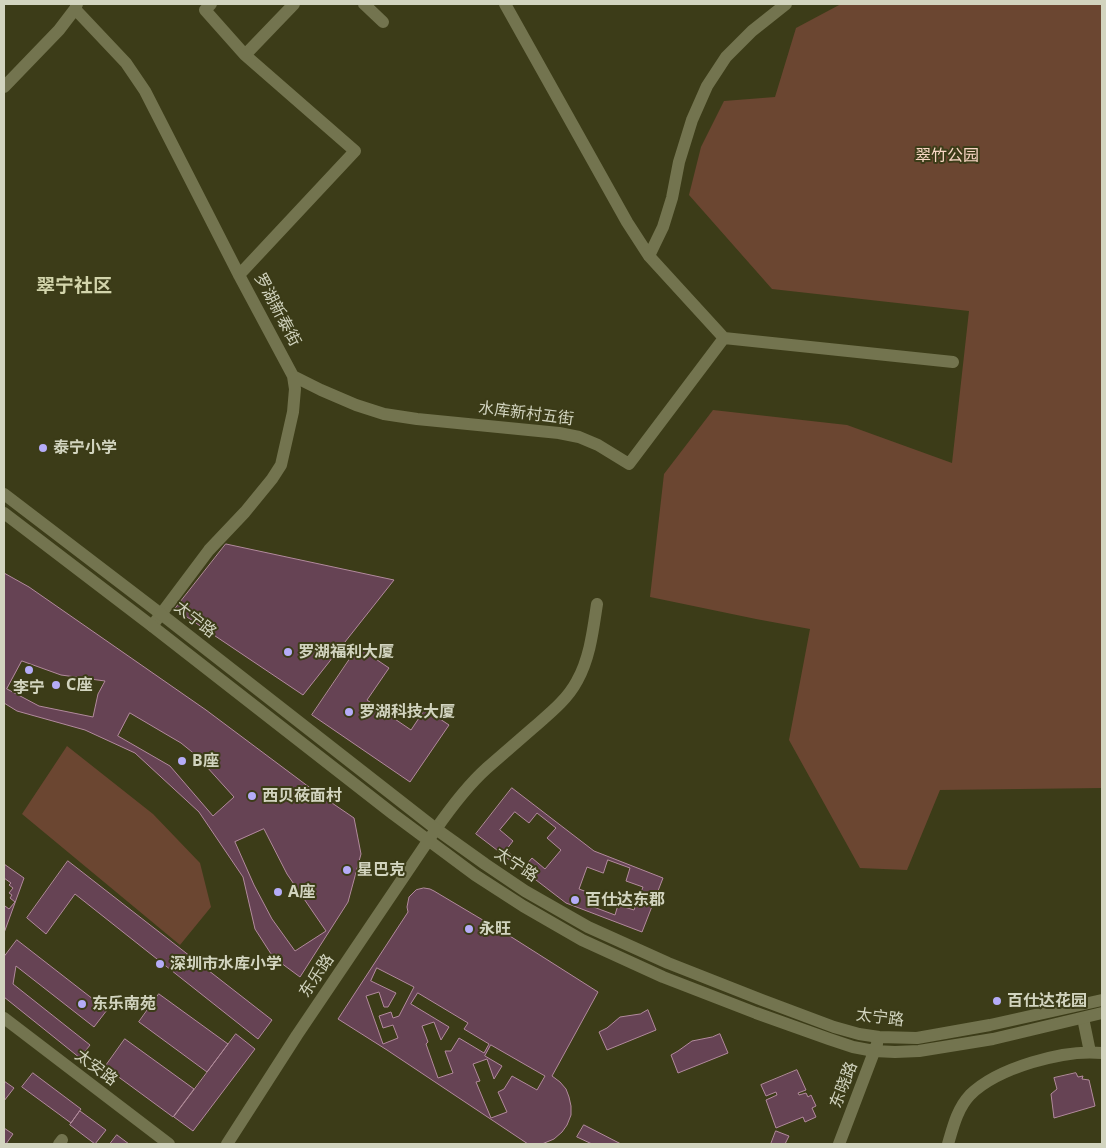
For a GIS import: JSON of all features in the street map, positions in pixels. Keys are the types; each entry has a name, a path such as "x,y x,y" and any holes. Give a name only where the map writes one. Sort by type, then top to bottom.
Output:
{"street":[{"path":"211,4 205,10 245,55 355,150 239,275"},
{"path":"245,55 294,4"},
{"path":"364,4 383,22"},
{"path":"505,4 622,213 650,256 724,338 953,362"},
{"path":"650,256 664,227 679,162 692,120 707,86 726,57 752,31 786,4"},
{"path":"4,88 59,30 76,6"},
{"name":"罗湖新泰街","path":"76,6 126,63 145,91 293,376 295,389 293,412 281,465 245,512 209,550 152,626"},
{"name":"水库新村五街","path":"293,376 356,405 384,414 579,436 629,464 724,338"},
{"name":"太宁路","path":"4,494 484,864 525,891 588,927 668,964 834,1027 879,1038 916,1038 990,1025 1102,1000"},
{"name":"太宁路","path":"4,513 428,840 491,886 582,940 663,976 756,1012 853,1047 874,1051 919,1051 993,1039 1102,1013"},
{"name":"东乐路","path":"228,1144 297,1035 459,796 554,710 571,690 584,668 590,646 597,604"},
{"name":"太安路","path":"4,1018 170,1144"},
{"path":"948,1144 955,1118 969,1096 989,1080 1016,1067 1062,1054 1096,1052 1083,1018"},
{"name":"东晓路","path":"839,1144 879,1038"}],"green space":[{"name":"翠竹公园","path":"841,4 1102,4 1102,788 940,790 907,870 860,868 789,740 810,629 650,597 664,474 713,410 847,425 952,463 969,311 772,289 689,195 701,147 724,101 775,97 796,28"},
{"path":"67,746 153,814 200,863 211,907 180,945 22,814"}],"building":[{"name":"罗湖福利大厦","path":"226,544 394,580 303,695 175,609"},
{"path":"4,573 29,587 206,710 313,790 354,818 361,854 348,902 300,977 273,957 255,929 243,877 199,812 135,753 85,730 17,711 4,703"},
{"name":"罗湖科技大厦","path":"358,647 389,668 367,700 411,730 425,709 449,725 410,782 312,715"},
{"name":"C座","path":"22,661 61,675 105,681 98,694 93,717 39,706 7,689"},
{"name":"B座","path":"130,713 181,743 197,756 234,797 213,816 170,766 118,736"},
{"path":"512,788 594,851 663,878 642,932 566,903 476,834"},
{"path":"515,812 529,823 537,813 556,828 547,838 561,850 545,869 532,858 525,866 506,850 513,841 500,830"},
{"name":"A座","path":"264,829 287,874 326,931 295,951 272,919 235,842"},
{"path":"608,860 630,868 626,881 643,887 634,910 618,905 615,915 591,906 595,895 579,889 587,867 603,873"},
{"path":"68,861 272,1020 258,1039 75,894 46,934 27,918"},
{"path":"4,864 24,878 4,933"},
{"path":"4,878 11,883 9,885 13,888 9,893 12,895 10,898 15,902 9,909 4,907"},
{"path":"424,888 434,891 513,938 598,992 552,1076 566,1089 571,1106 571,1115 567,1125 554,1139 542,1144 528,1144 338,1019 408,912 409,897 416,890"},
{"name":"东乐南苑","path":"17,940 107,1010 94,1027 16,966 13,984 90,1045 80,1058 4,997 4,957"},
{"path":"377,968 414,987 399,1016 393,1018 391,1012 379,1016 383,1028 393,1025 398,1038 383,1044 366,996 379,992 384,1007 388,1007 396,993 371,981"},
{"path":"418,993 468,1023 464,1029 489,1044 484,1053 459,1038 451,1051 445,1051 453,1073 438,1078 422,1026 434,1022 441,1040 449,1027 411,1004"},
{"path":"159,994 228,1044 207,1072 139,1022"},
{"path":"648,1010 656,1030 607,1050 599,1032 620,1017 640,1014"},
{"path":"236,1034 255,1049 193,1131 174,1117"},
{"path":"720,1034 728,1053 678,1073 671,1055 692,1041"},
{"path":"125,1039 194,1089 173,1117 105,1067"},
{"path":"491,1045 545,1076 537,1090 512,1076 504,1089 498,1092 507,1112 491,1118 476,1082 480,1081 473,1064 487,1059 494,1079 502,1066 485,1056"},
{"path":"797,1070 806,1090 798,1093 799,1095 806,1093 808,1097 811,1095 816,1106 812,1108 816,1117 805,1122 803,1117 776,1128 766,1100 777,1095 776,1092 766,1096 761,1085"},
{"path":"33,1073 81,1109 71,1123 22,1087"},
{"path":"1076,1073 1078,1077 1083,1076 1082,1079 1089,1080 1095,1106 1054,1118 1051,1094 1057,1089 1054,1078"},
{"path":"4,1081 14,1088 4,1101"},
{"path":"80,1111 106,1130 95,1144 70,1125"},
{"path":"584,1125 621,1144 592,1144 577,1137"},
{"path":"4,1128 13,1134 6,1144 4,1144"},
{"path":"776,1131 789,1136 785,1144 771,1144"},
{"path":"117,1135 129,1144 110,1144"}],"place":[{"name":"泰宁小学","path":"43,448"},
{"name":"罗湖福利大厦","path":"288,652"},
{"name":"李宁","path":"29,670"},
{"name":"C座","path":"56,685"},
{"name":"罗湖科技大厦","path":"349,712"},
{"name":"B座","path":"182,761"},
{"name":"西贝莜面村","path":"252,796"},
{"name":"星巴克","path":"347,870"},
{"name":"A座","path":"278,892"},
{"name":"百仕达东郡","path":"575,900"},
{"name":"永旺","path":"469,929"},
{"name":"深圳市水库小学","path":"160,964"},
{"name":"百仕达花园","path":"997,1001"},
{"name":"东乐南苑","path":"82,1004"}],"district":[{"name":"翠宁社区","path":"74,287"}]}
